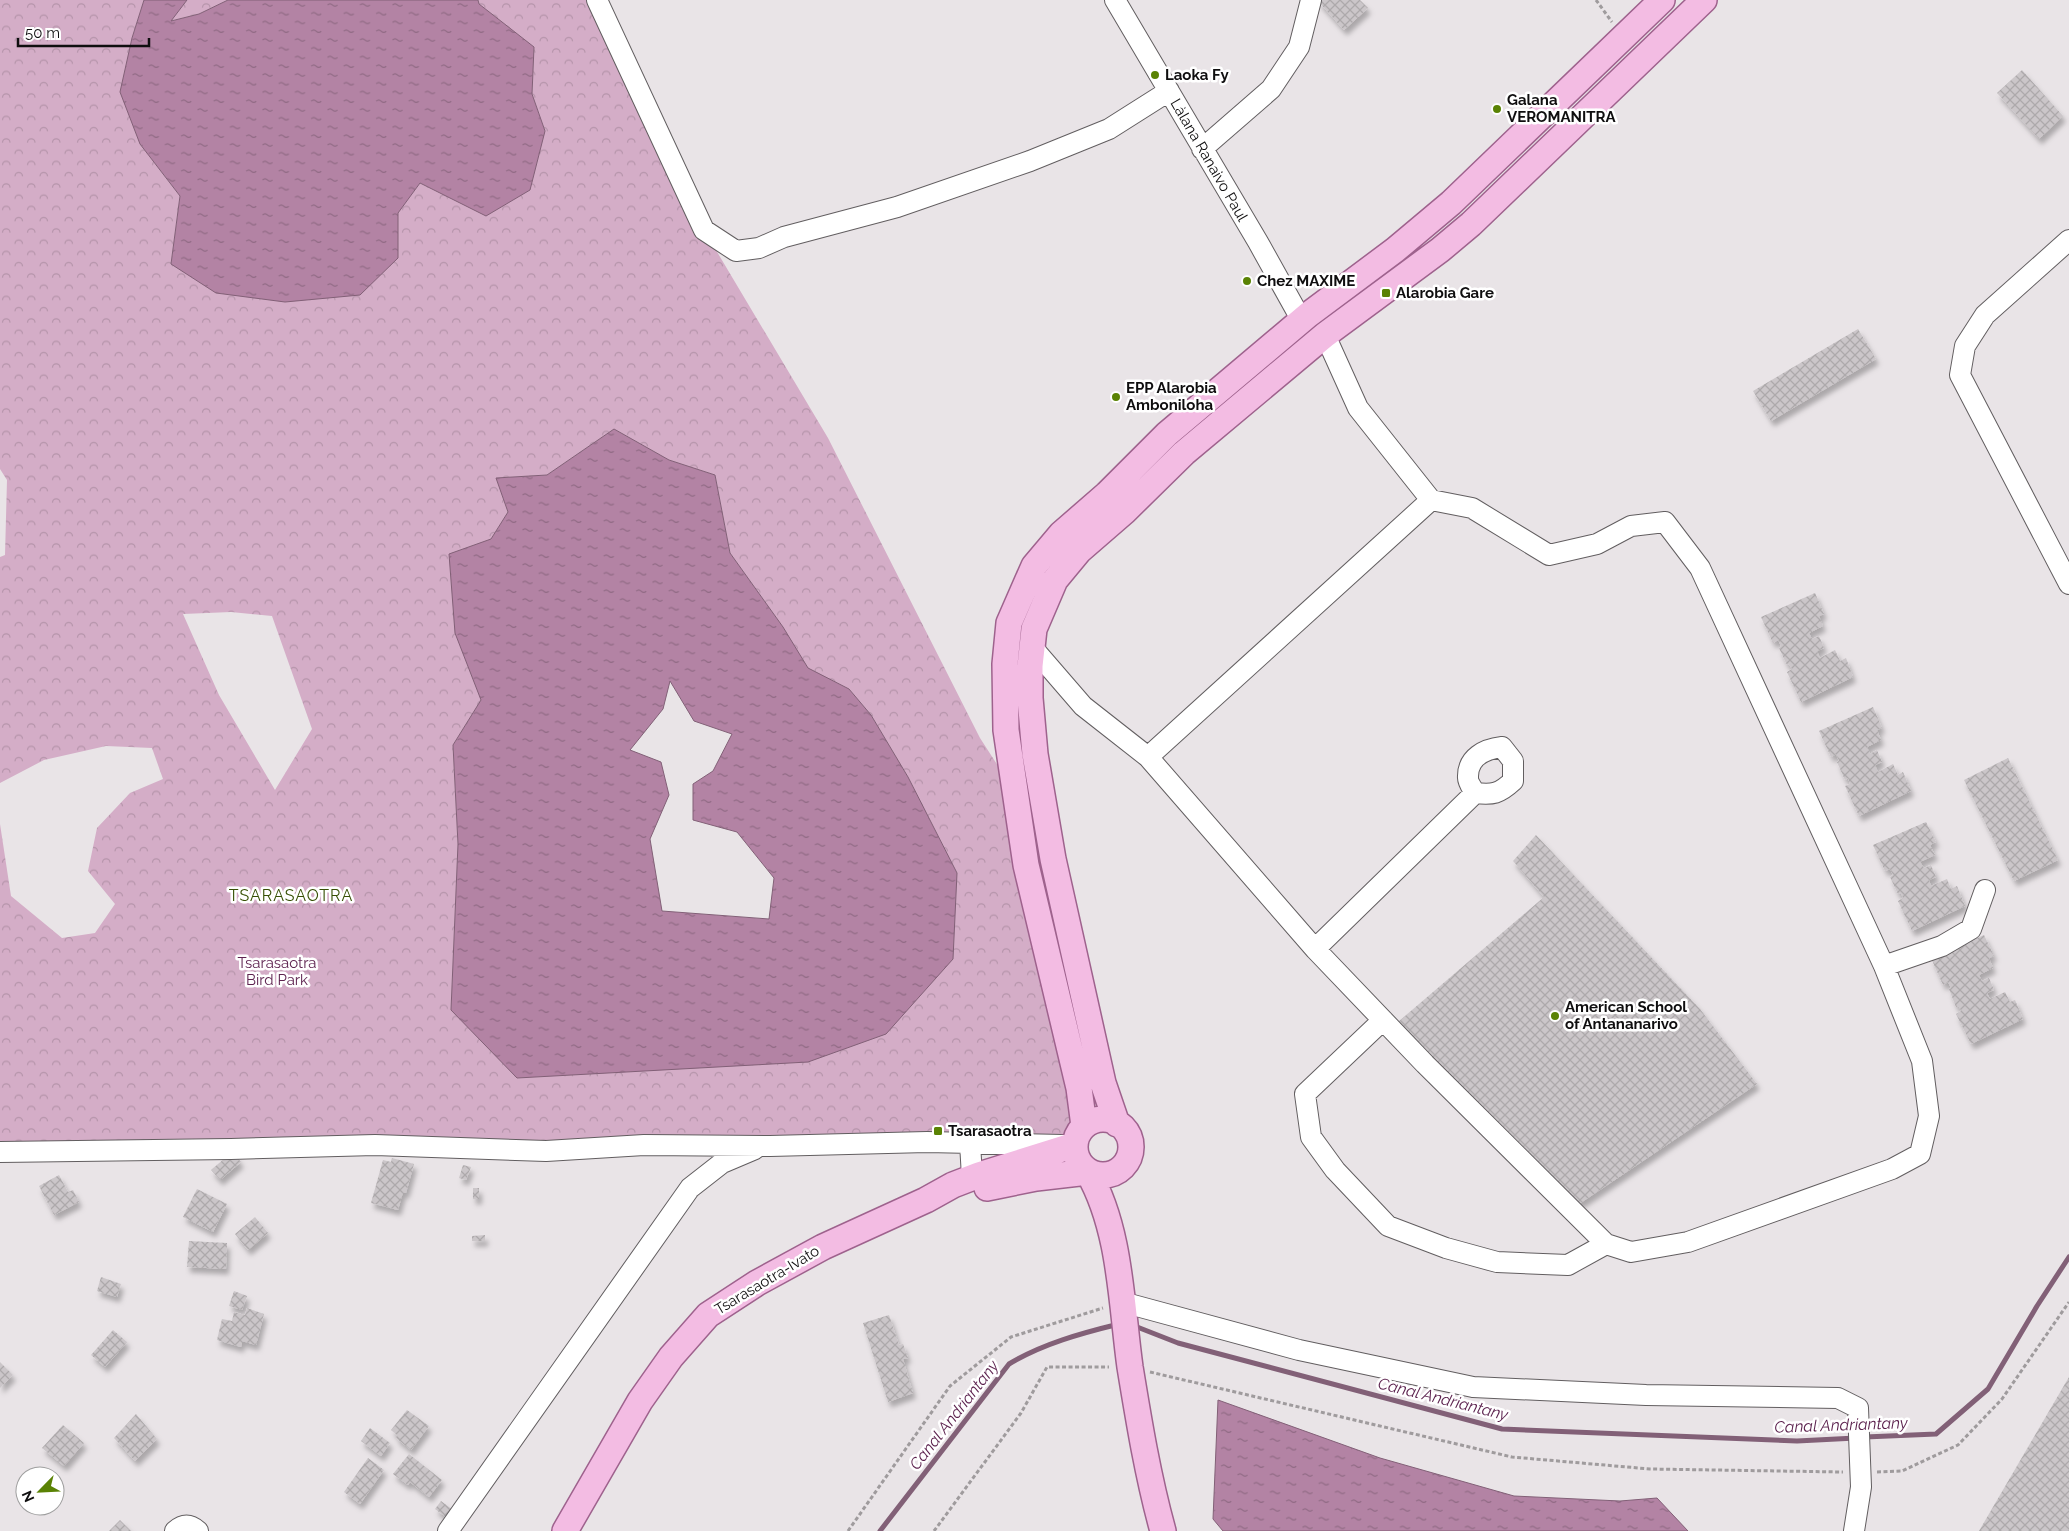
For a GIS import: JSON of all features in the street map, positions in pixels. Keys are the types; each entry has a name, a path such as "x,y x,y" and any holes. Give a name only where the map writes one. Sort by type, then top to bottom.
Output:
{"main road":[{"path":"1163,1531 1147,1463 1130,1367 1109,1221 1097,1188 1088,1172 1078,1160 1080,1136 1079,1088 1026,863 1006,730 1005,664 1010,623 1034,566 1061,534 1107,494 1167,434 1302,321 1395,250 1451,203 1662,0"},
{"path":"1117,1124 1103,1082 1053,859 1031,728 1030,666 1034,629 1055,580 1079,552 1124,512 1184,453 1320,339 1440,250 1470,224 1704,0"},
{"path":"926,1200 972,1177 1080,1136 1092,1121 1109,1119 1124,1129 1131,1146 1127,1163 1121,1170 1109,1221"},
{"path":"926,1200 1015,1181 1088,1172 1105,1175 1121,1170"},
{"name":"Tsarasaotra-Ivato","path":"565,1531 640,1401 671,1357 708,1315 757,1283 824,1247 926,1200"}],"street":[{"path":"597,0 704,230 736,251 759,248 784,237 897,207 1030,161 1109,129 1169,91"},
{"name":"Làlana Ranaivo Paul","path":"1115,0 1258,242 1302,321"},
{"path":"1202,149 1271,89 1299,47 1311,0"},
{"path":"2069,240 1985,315 1965,346 1960,375 2069,584"},
{"path":"1032,647 1083,706 1148,757 1315,949 1606,1244 1631,1252 1688,1242 1892,1169 1920,1154 1929,1116 1922,1061 1884,966 1700,568 1665,522 1631,526 1597,544 1549,555 1472,508 1431,500 1358,408 1320,339"},
{"path":"1148,757 1431,500"},
{"path":"1315,949 1475,793"},
{"path":"1884,966 1942,946 1971,929 1985,890"},
{"path":"1383,1020 1305,1094 1311,1138 1335,1170 1388,1226 1446,1248 1498,1262 1568,1265 1606,1244"},
{"path":"0,1152 375,1145 546,1151 644,1144 970,1143 1080,1136"},
{"path":"970,1143 972,1177"},
{"path":"448,1531 690,1188 722,1163 764,1145"},
{"path":"1122,1302 1299,1350 1473,1387 1646,1395 1838,1398 1858,1408 1861,1487 1854,1531"},
{"path":"175,1531 185,1525 193,1526 198,1531"}],"path":[{"path":"848,1531 950,1386 1011,1337 1122,1302"},
{"path":"934,1531 1021,1413 1047,1367 1130,1367 1512,1457 1650,1469 1902,1471 1958,1445 2002,1399 2069,1302"}],"green space":[{"name":"Tsarasaotra Bird Park","path":"0,0 144,0 132,38 140,144 180,196 171,264 398,258 398,212 420,183 486,215 545,131 532,94 534,48 479,4 478,0 596,0 704,230 828,438 980,738 1011,786 1069,1044 1072,1123 1068,1136 0,1149 0,824 11,896 62,938 95,933 115,904 88,871 97,828 130,793 163,779 152,748 106,746 44,760 0,783 0,557 5,555 7,480 0,469","holes":["614,429 669,460 715,475 730,553 783,627 808,669 849,689 871,715 908,777 957,873 451,1010 458,844 453,745 481,700 491,539 508,512 497,478 547,475","231,612 272,616 312,729 275,790 219,695 183,614"]},
{"path":"187,0 228,0 199,14 170,21"}],"water":[{"path":"144,0 187,0 171,21 199,14 228,0 478,0 479,4 534,47 532,94 545,131 530,190 486,216 420,183 398,213 398,258 360,295 285,302 216,293 171,264 180,196 140,144 120,92 132,38"},
{"path":"614,429 669,460 715,475 730,553 783,627 808,668 849,689 871,715 908,777 957,873 953,959 886,1034 808,1062 517,1078 451,1010 458,844 453,745 481,700 455,633 449,554 491,539 508,512 496,478 547,475","holes":["670,681 694,721 732,734 713,771 693,784 693,820 737,832 774,878 769,919 662,911 650,839 669,795 661,762 630,750 663,709"]},
{"path":"1218,1400 1380,1458 1514,1496 1620,1501 1657,1498 1688,1531 1223,1531 1213,1519"}],"building":[{"path":"1317,0 1360,0 1368,8 1344,30"},
{"path":"2022,70 2063,116 2039,139 1997,93"},
{"path":"1858,329 1876,359 1771,421 1753,391"},
{"path":"1815,593 1824,614 1819,616 1823,626 1809,633 1812,639 1819,636 1824,648 1817,651 1820,658 1835,650 1840,661 1846,658 1853,677 1801,702 1787,672 1792,669 1789,664 1787,665 1779,648 1781,646 1778,640 1773,643 1761,617"},
{"path":"1873,707 1882,728 1877,730 1881,740 1867,747 1870,754 1877,750 1882,762 1875,765 1878,772 1893,764 1898,775 1903,772 1911,791 1859,816 1845,786 1850,784 1848,778 1845,780 1837,762 1839,761 1836,754 1831,757 1819,731"},
{"path":"2008,758 2058,860 2014,881 1964,780"},
{"path":"1926,822 1936,842 1930,845 1935,855 1920,862 1924,868 1931,865 1936,877 1929,880 1931,886 1947,879 1951,889 1957,886 1965,906 1912,931 1898,901 1903,898 1901,893 1898,894 1890,877 1893,875 1890,869 1885,871 1873,845"},
{"name":"American School of Antananarivo","path":"1536,835 1700,1009 1757,1084 1579,1204 1398,1022 1544,897 1513,861"},
{"path":"1984,935 1994,956 1989,958 1993,968 1979,975 1982,981 1989,978 1994,990 1987,993 1990,999 2005,992 2010,1002 2015,1000 2023,1019 1971,1044 1956,1014 1961,1011 1959,1006 1956,1007 1949,989 1951,988 1948,982 1943,985 1931,958"},
{"path":"232,1152 241,1162 220,1180 211,1170"},
{"path":"392,1158 414,1164 406,1193 403,1192 398,1210 371,1203 383,1160 391,1162"},
{"path":"463,1165 471,1167 466,1180 459,1178"},
{"path":"59,1175 68,1192 73,1190 79,1202 54,1215 39,1186"},
{"path":"473,1188 479,1188 479,1199 473,1199"},
{"path":"197,1189 227,1204 213,1232 183,1217"},
{"path":"255,1217 268,1233 248,1250 235,1234"},
{"path":"485,1235 485,1241 472,1241 472,1236"},
{"path":"189,1241 227,1243 226,1269 187,1267"},
{"path":"101,1277 121,1284 117,1297 97,1291"},
{"path":"234,1291 247,1296 242,1310 229,1306"},
{"path":"247,1308 264,1314 256,1345 242,1341 241,1347 217,1340 222,1319 232,1321 234,1312 245,1315"},
{"path":"889,1315 899,1345 903,1344 908,1358 903,1359 913,1393 888,1402 863,1323"},
{"path":"113,1330 127,1342 105,1367 91,1355"},
{"path":"0,1362 13,1375 0,1388"},
{"path":"2069,1377 2069,1531 1979,1531"},
{"path":"407,1410 429,1426 411,1450 396,1438 397,1435 391,1430"},
{"path":"136,1414 157,1439 135,1461 114,1438"},
{"path":"63,1425 84,1443 64,1466 42,1448"},
{"path":"370,1428 390,1443 381,1456 361,1441"},
{"path":"409,1454 442,1480 429,1497 410,1482 408,1485 393,1474"},
{"path":"368,1458 384,1470 360,1504 344,1492"},
{"path":"441,1501 453,1510 447,1518 435,1509"},
{"path":"120,1520 131,1531 109,1531"}],"waterway":[{"name":"Canal Andriantany","path":"1865,1437 1936,1434 1988,1389 2037,1306 2069,1257"},
{"name":"Canal Andriantany","path":"880,1531 1009,1364 1049,1345 1077,1335 1119,1324"},
{"name":"Canal Andriantany","path":"1132,1325 1178,1343 1502,1429 1797,1441 1856,1438"}],"place":[{"name":"Laoka Fy","path":"1155,75"},
{"name":"Galana VEROMANITRA","path":"1497,109"},
{"name":"Chez MAXIME","path":"1247,281"},
{"name":"Alarobia Gare","path":"1386,293"},
{"name":"EPP Alarobia Amboniloha","path":"1116,397"},
{"name":"American School of Antananarivo","path":"1555,1016"},
{"name":"Tsarasaotra","path":"938,1131"}],"district":[{"name":"TSARASAOTRA","path":"291,895"}]}
